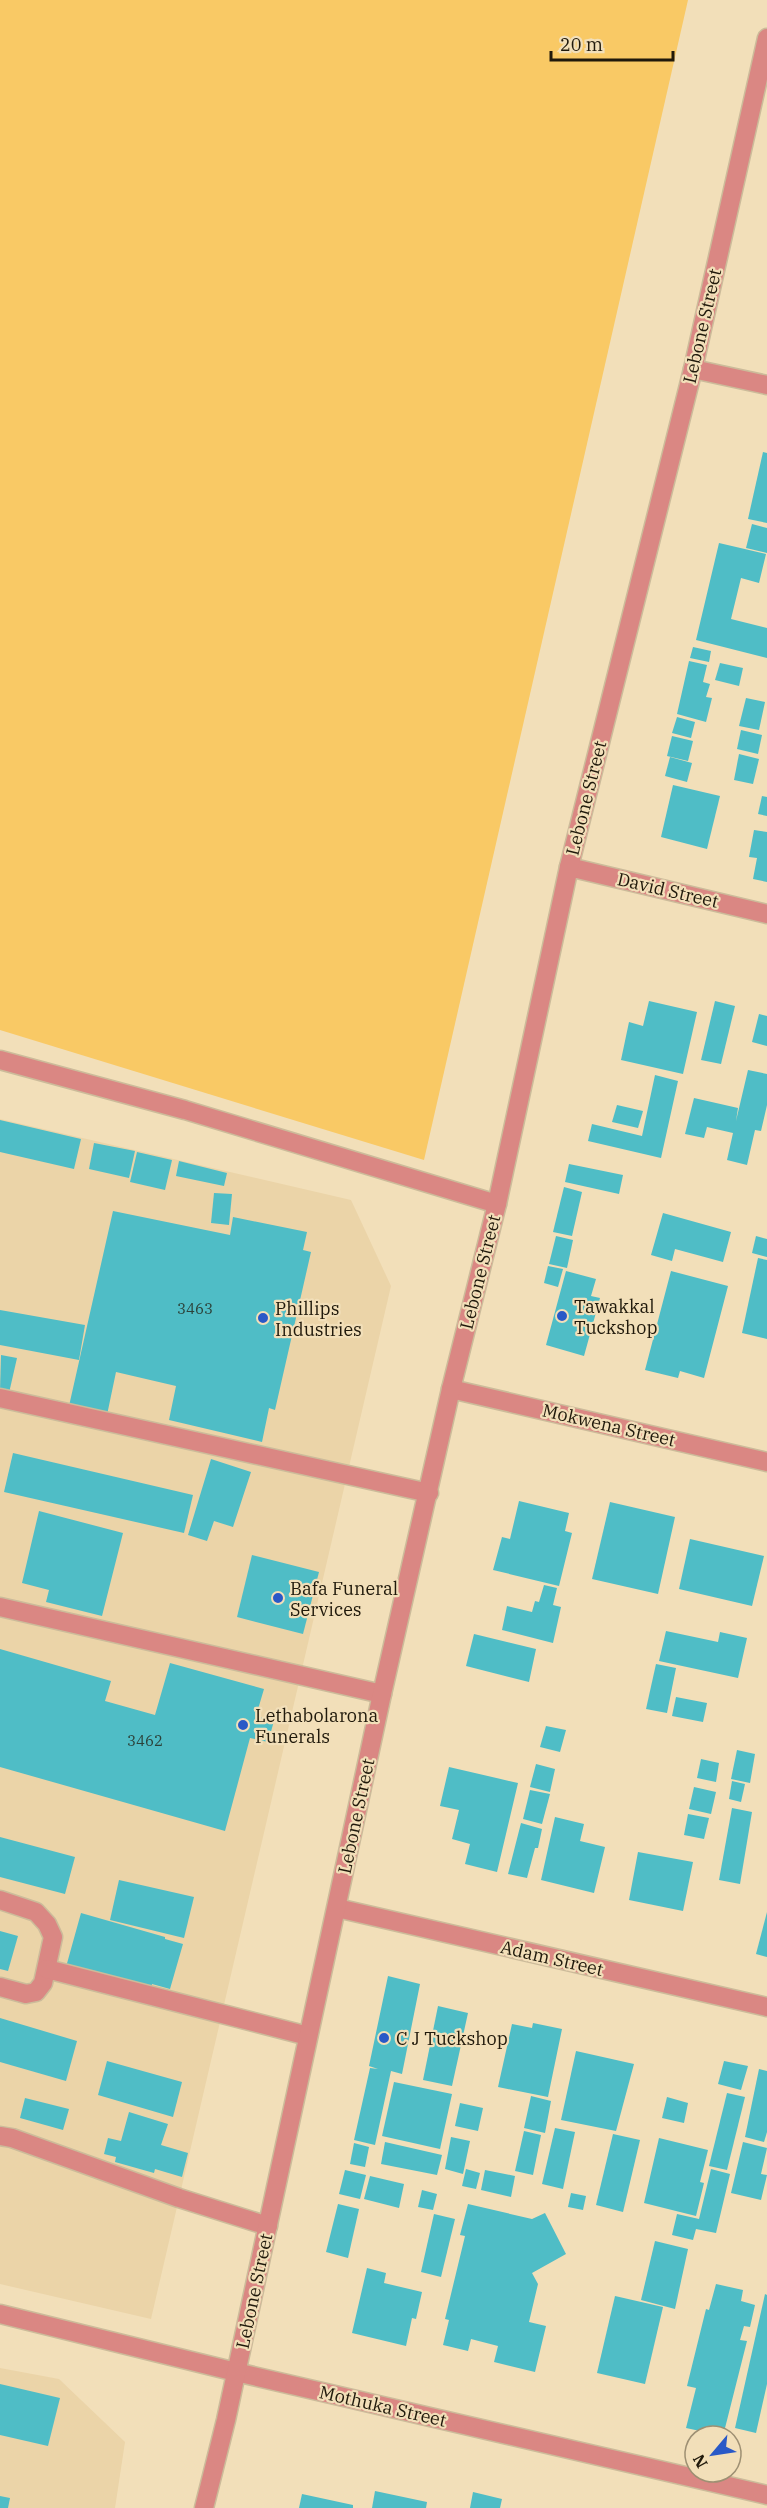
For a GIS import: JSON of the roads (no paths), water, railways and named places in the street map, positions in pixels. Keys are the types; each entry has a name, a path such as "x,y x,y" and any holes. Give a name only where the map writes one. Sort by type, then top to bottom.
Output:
{"street":[{"name":"Lebone Street","path":"204,2508 268,2226 382,1694 451,1389 497,1204 568,867 693,369 767,38"},
{"path":"693,369 767,385"},
{"name":"David Street","path":"568,867 767,914"},
{"path":"0,1060 185,1110 497,1204"},
{"name":"Mokwena Street","path":"451,1389 767,1462"},
{"path":"0,1398 429,1493"},
{"path":"0,1607 382,1694"},
{"path":"0,1900 36,1912 47,1924 53,1937 43,1983 36,1992 26,1994 0,1987"},
{"name":"Adam Street","path":"337,1908 767,2007"},
{"path":"47,1969 308,2036"},
{"path":"0,2136 12,2138 179,2198 268,2226"},
{"name":"Mothuka Street","path":"0,2314 236,2372 767,2495"}],"place":[{"name":"Tawakkal Tuckshop","path":"562,1316"},
{"name":"Phillips Industries","path":"263,1318"},
{"name":"Bafa Funeral Services","path":"278,1598"},
{"name":"Lethabolarona Funerals","path":"243,1725"},
{"name":"C J Tuckshop","path":"384,2038"}]}
